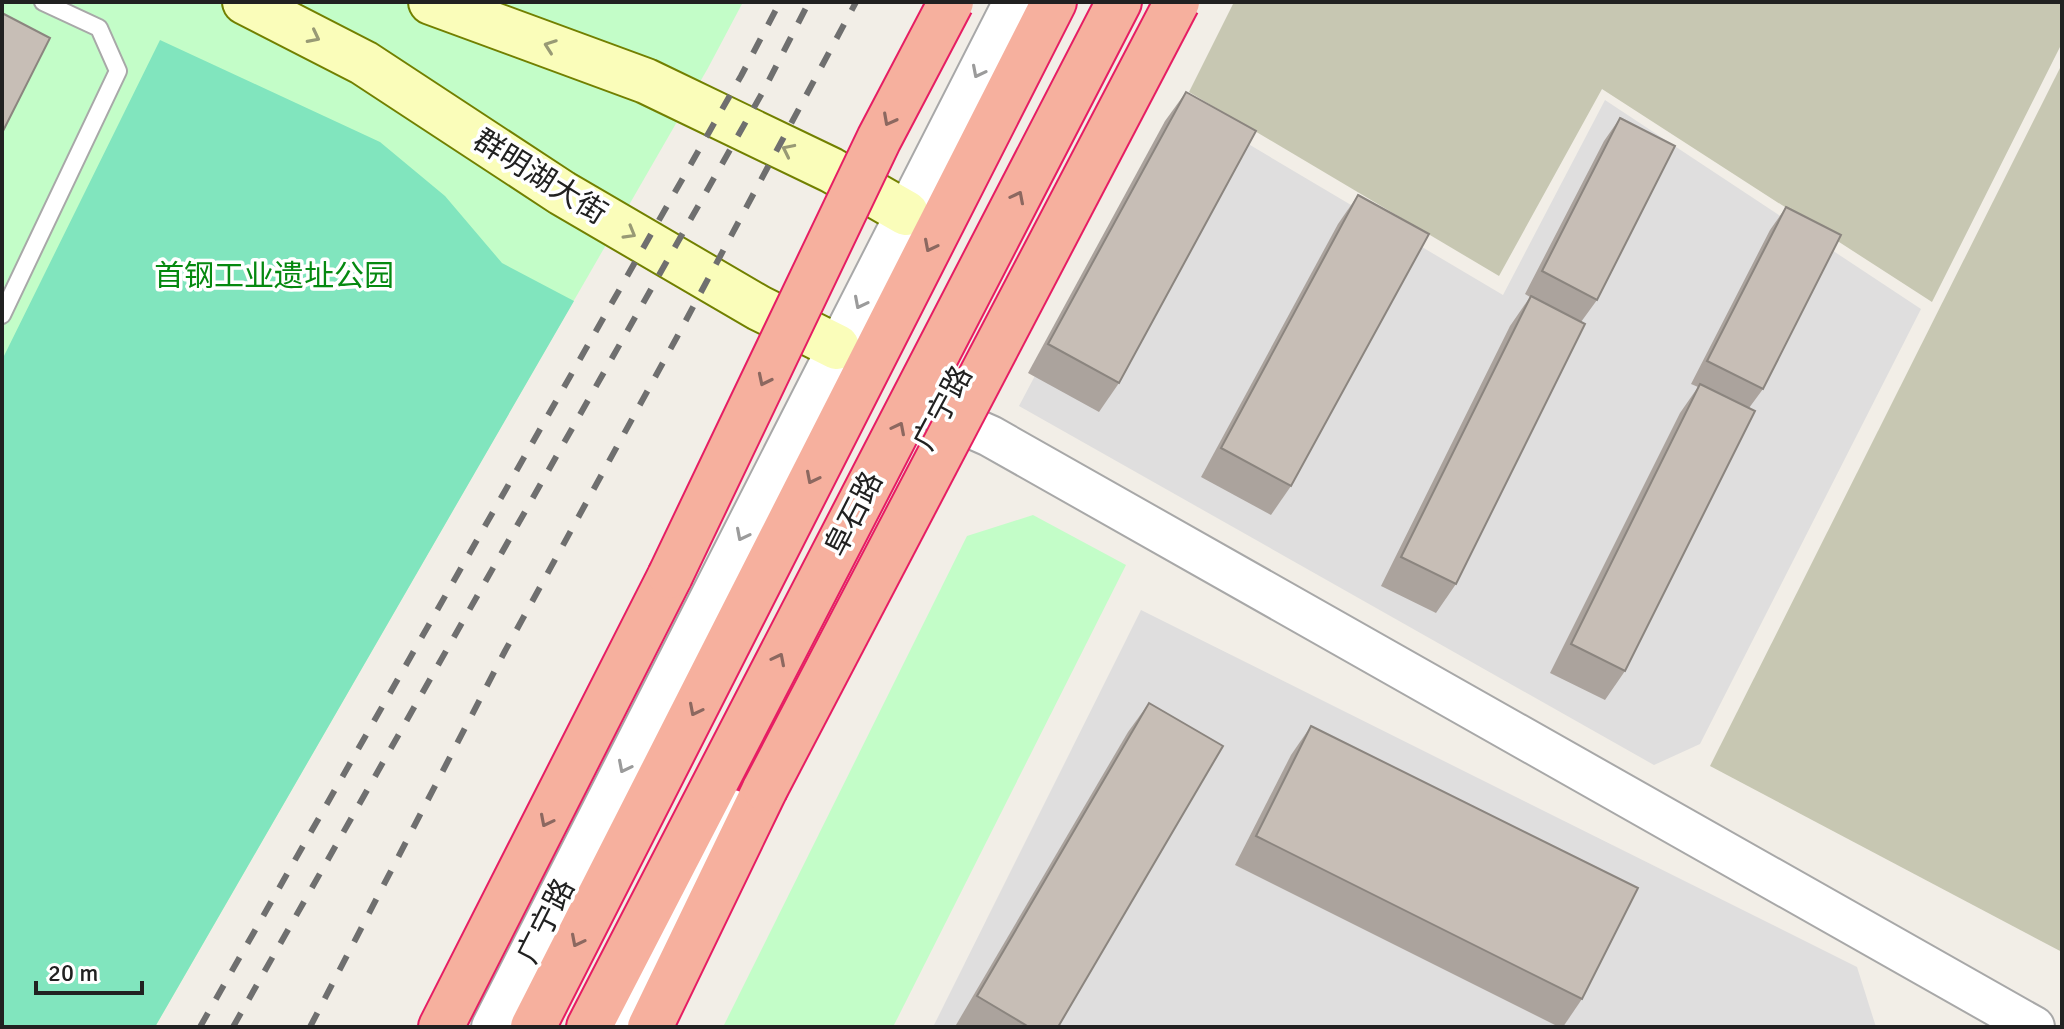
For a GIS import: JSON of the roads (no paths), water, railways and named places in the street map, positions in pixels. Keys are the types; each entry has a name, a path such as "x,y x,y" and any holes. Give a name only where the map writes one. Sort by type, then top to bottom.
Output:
{"highway":[{"path":"441,1027 670,576 879,139 951,2"},
{"name":"阜石路","path":"533,1027 1054,2"},
{"name":"阜石路","path":"589,1027 1119,2"},
{"path":"650,1027 765,789 1177,2"}],"main road":[{"name":"群明湖大街","path":"245,2 364,63 562,193 759,308 837,347"},
{"path":"431,2 646,81 831,170 906,213"}],"street":[{"name":"广宁路","path":"492,1027 1014,2"},
{"name":"广宁路","path":"621,1027 1156,2"},
{"path":"940,414 990,436 2024,1025"}],"lane":[{"path":"2,315 118,71 99,28 43,2"}],"railway":[{"path":"200,1027 741,76 780,2"},
{"path":"233,1027 765,88 809,2"},
{"path":"310,1027 505,651 856,2"}],"park label":[{"name":"首钢工业遗址公园","path":"274,276"}]}
